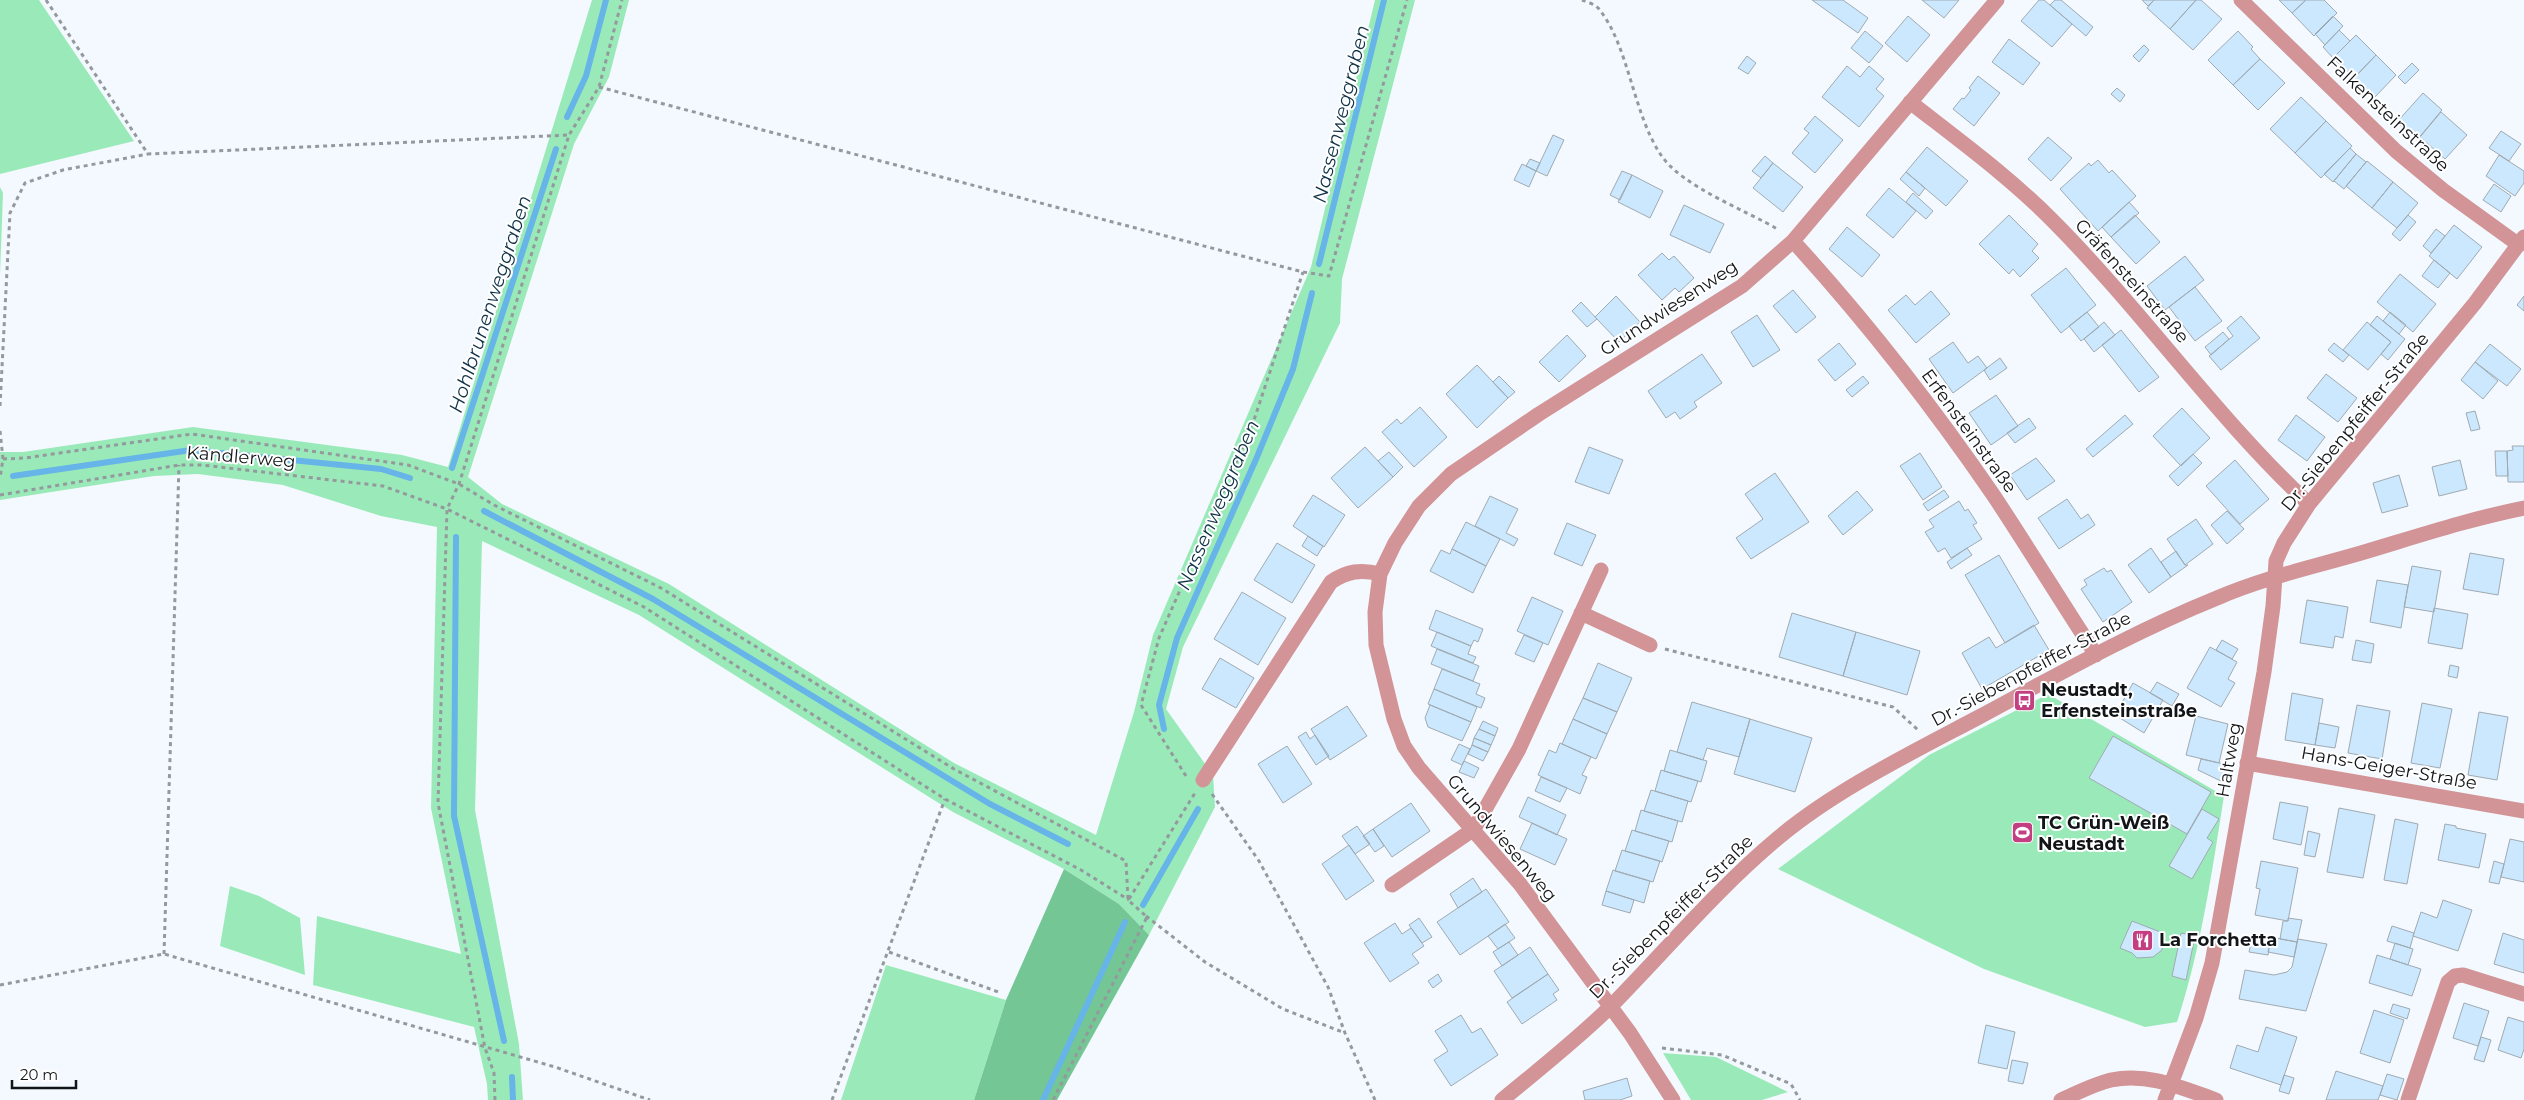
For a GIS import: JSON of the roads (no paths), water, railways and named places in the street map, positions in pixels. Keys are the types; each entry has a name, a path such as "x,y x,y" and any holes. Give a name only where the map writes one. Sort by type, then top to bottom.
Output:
{"street":[{"name":"Grundwiesenweg","path":"1673,1100 1638,1045 1520,884 1419,768 1404,746 1394,719 1376,645 1375,612 1380,574 1395,544 1419,506 1451,474 1540,414 1742,286 1794,241 1997,0"},
{"name":"Falkensteinstraße","path":"2241,0 2396,151 2443,190 2521,241"},
{"name":"Gräfensteinstraße","path":"1910,102 2022,190 2056,224 2110,282 2263,458 2309,504"},
{"name":"Erfensteinstraße","path":"1794,241 1871,330 1934,412 1994,496 2096,656"},
{"name":"Dr.-Siebenpfeiffer-Straße","path":"1502,1100 1610,1007 1694,916 1735,875 1780,836 1818,808 1932,742 2174,616 2220,596 2275,578 2276,561 2284,542 2309,504 2445,340 2521,241"},
{"path":"2275,578 2481,517 2524,508"},
{"path":"1203,780 1331,582 1341,575 1365,570 1380,574"},
{"path":"1392,885 1474,829 1519,749 1601,570"},
{"name":"Haltweg","path":"2165,1100 2196,1018 2212,962 2264,672 2275,578"},
{"path":"1581,612 1650,645"},
{"name":"Hans-Geiger-Straße","path":"2247,763 2524,811"},
{"path":"2408,1100 2448,982 2455,976 2463,975 2524,994"},
{"path":"2061,1100 2110,1081 2131,1077 2153,1079 2172,1084 2216,1100"}],"waterway":[{"name":"Hohlbrunenweggraben","path":"567,117 586,76 606,0"},
{"name":"Nassenweggraben","path":"1319,264 1384,0"},
{"name":"Hohlbrunenweggraben","path":"452,468 556,149"},
{"name":"Nassenweggraben","path":"1164,729 1159,705 1177,638 1257,457 1293,369 1312,293"},
{"path":"13,476 191,450 381,469 410,478"},
{"path":"484,511 653,599 990,804 1068,844"},
{"path":"456,537 454,816 504,1041"},
{"name":"Nassenweggraben","path":"1143,905 1198,809"},
{"name":"Nassenweggraben","path":"1043,1100 1125,922"},
{"path":"512,1077 513,1100"}],"place":[{"name":"Neustadt, Erfensteinstraße","path":"2025,700"},
{"name":"TC Grün-Weiß Neustadt","path":"2022,833"},
{"name":"La Forchetta","path":"2143,940"}]}
